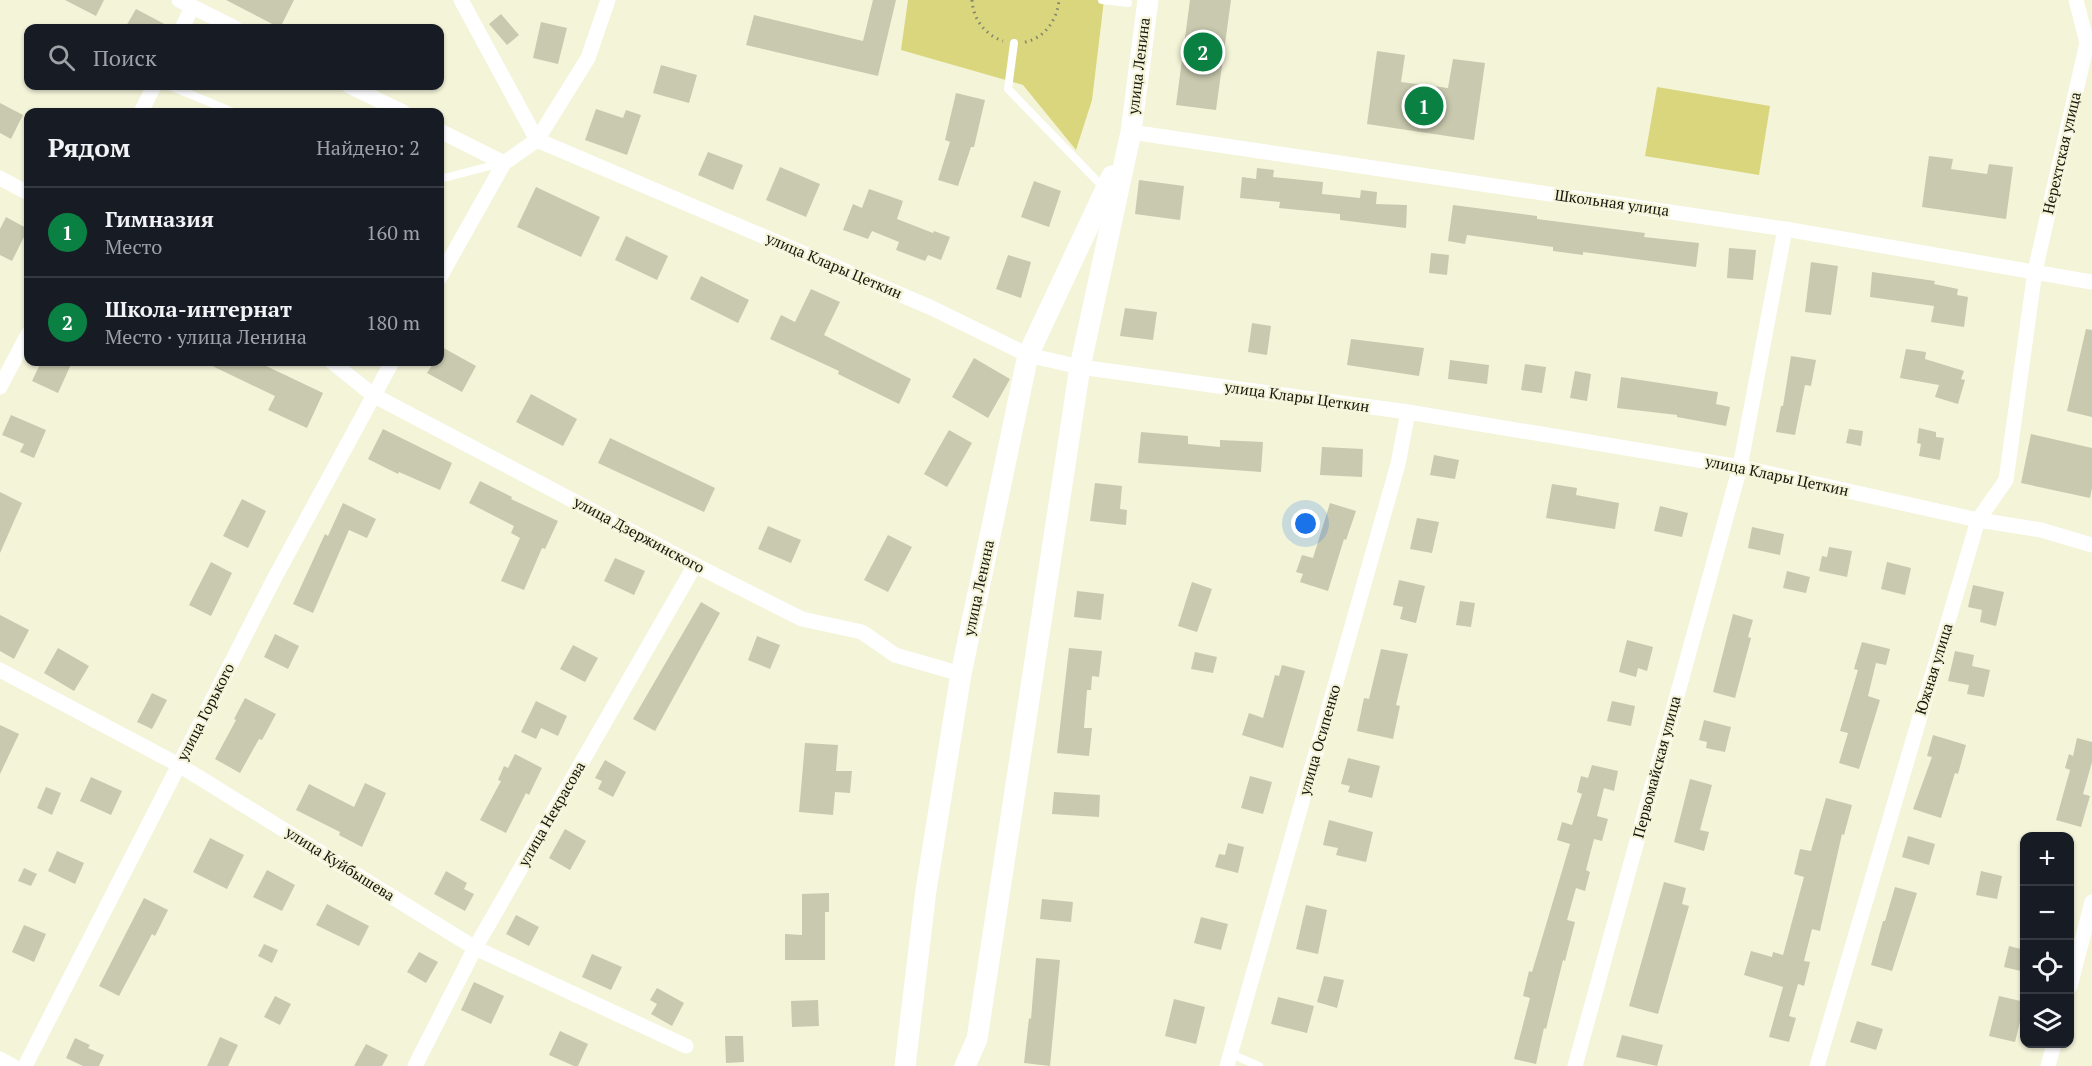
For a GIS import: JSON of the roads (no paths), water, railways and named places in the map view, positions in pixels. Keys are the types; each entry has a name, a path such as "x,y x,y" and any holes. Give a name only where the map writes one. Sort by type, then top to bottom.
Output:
{"main road":[{"name":"улица Ленина","path":"965,1066 977,1039 1080,367 1131,132 1138,1"},
{"name":"улица Ленина","path":"905,1066 926,890 961,674 1028,355 1131,132"}],"street":[{"path":"461,0 537,140"},
{"path":"444,270 504,163 537,140 588,58 608,0"},
{"name":"Нерехтская улица","path":"2035,271 2087,43 2076,0"},
{"path":"183,24 186,3 227,24"},
{"path":"143,108 152,90"},
{"path":"357,90 395,108"},
{"name":"Школьная улица","path":"1131,132 1785,229 2092,282"},
{"path":"444,133 504,163"},
{"name":"улица Клары Цеткин","path":"537,140 932,308 1028,355 1080,367 1408,412 1740,467 1978,520 2041,530 2092,545"},
{"path":"0,178 24,191"},
{"name":"Первомайская улица","path":"1575,1066 1740,467 1785,229"},
{"name":"Южная улица","path":"1817,1066 1978,520 2006,480 2035,271"},
{"path":"0,387 24,342"},
{"name":"улица Дзержинского","path":"337,366 374,395 802,619 862,632 895,655 961,674"},
{"name":"улица Горького","path":"26,1066 274,579 390,366"},
{"name":"улица Осипенко","path":"1229,1060 1398,464 1408,412"},
{"name":"улица Некрасова","path":"415,1066 475,948 695,565"},
{"name":"улица Куйбышева","path":"0,670 179,765 475,948 686,1046"},
{"path":"2074,971 2092,902"},
{"path":"2048,1066 2053,1048"},
{"path":"0,1059 12,1066"}],"lane":[{"path":"1102,0 1138,1"},
{"path":"1014,43 1008,89 1106,190"},
{"path":"180,90 224,108"},
{"path":"444,178 504,163"},
{"path":"1229,1060 1259,1066"}],"place":[{"name":"Школа-интернат","path":"1203,52"},
{"name":"Гимназия","path":"1424,106"}]}
